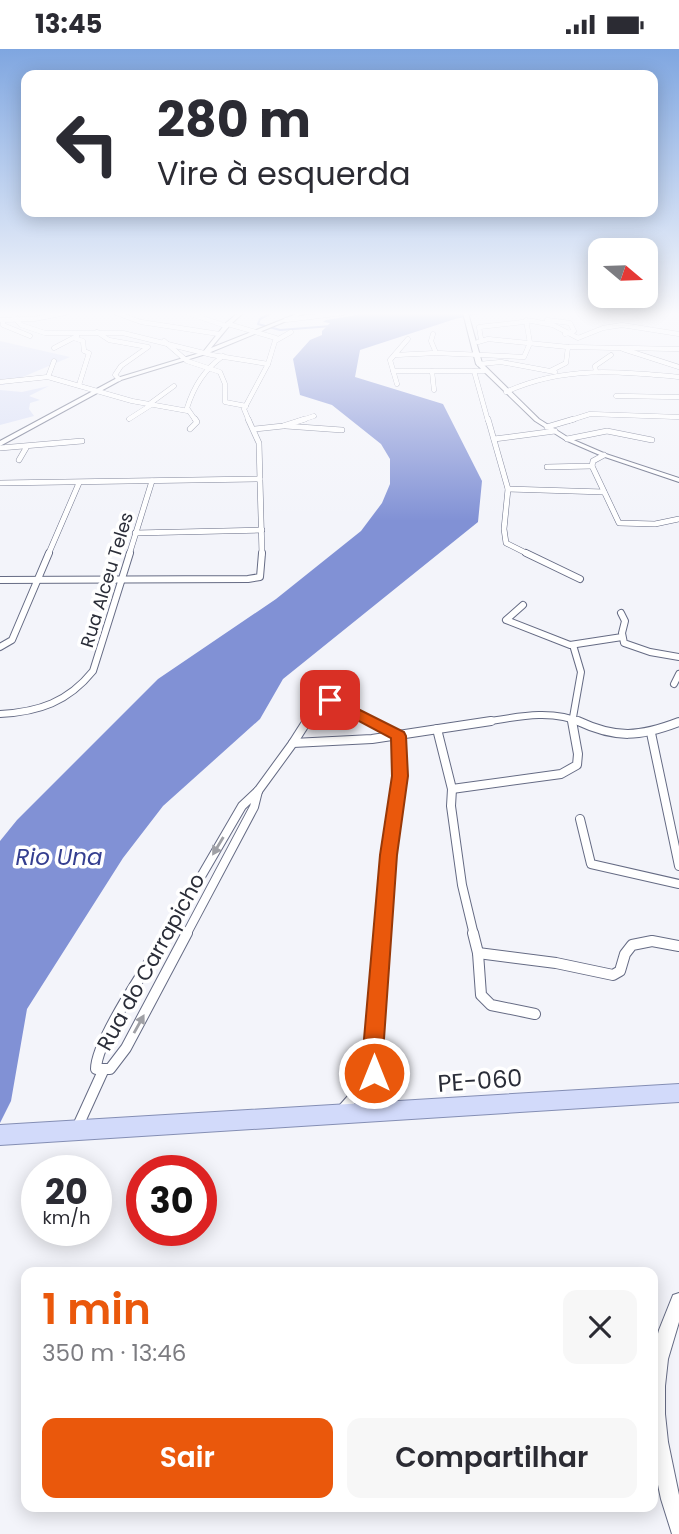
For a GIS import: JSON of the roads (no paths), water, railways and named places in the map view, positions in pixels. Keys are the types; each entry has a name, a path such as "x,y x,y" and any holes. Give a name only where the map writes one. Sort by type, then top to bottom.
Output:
{"main road":[{"name":"PE-060","path":"0,1135 679,1093"}],"street":[{"path":"69,382 150,405 188,411 197,422 190,429"},
{"path":"0,446 113,382"},
{"path":"188,411 197,382"},
{"path":"223,382 226,402 246,406"},
{"path":"0,580 260,577 260,443 246,415 246,406 258,382"},
{"path":"433,382 434,390"},
{"path":"477,382 508,489 509,501 503,529 506,543 580,579"},
{"path":"496,382 527,412 566,439 679,480"},
{"path":"506,392 525,382"},
{"path":"129,419 174,386"},
{"path":"616,396 677,397 679,407"},
{"path":"547,427 590,414 679,417"},
{"path":"284,426 314,416"},
{"path":"255,429 284,426 342,431"},
{"path":"494,439 555,431"},
{"path":"566,439 607,431 652,440"},
{"path":"0,446 26,448 64,441 82,441"},
{"path":"19,460 26,448"},
{"path":"604,455 593,461 592,466 620,523 654,524 679,519"},
{"path":"547,467 592,466"},
{"path":"0,491 2,483 260,479"},
{"name":"Rua Alceu Teles","path":"0,714 51,708 83,683 95,666 152,481"},
{"path":"0,647 12,641 79,483"},
{"path":"508,489 604,492"},
{"path":"135,533 262,530"},
{"path":"523,605 506,620 573,645 622,637"},
{"path":"621,613 625,621 622,637 624,643 679,657"},
{"path":"452,789 561,774 577,765 578,754 570,718 581,672 573,645"},
{"path":"674,684 679,674"},
{"path":"258,791 313,712 330,700 397,736"},
{"path":"293,743 348,742 532,715 570,718 597,730 618,735 651,733 679,722"},
{"path":"437,729 452,789 451,806 462,885 478,953 483,999 491,1005 535,1014"},
{"path":"651,733 679,866"},
{"path":"337,1116 370,1079 375,1067 374,1039 388,855 400,776 397,736"},
{"name":"Rua do Carrapicho","path":"258,791 254,807 153,999 116,1063 103,1071 96,1069 95,1064 113,1026 242,806 258,791"},
{"path":"580,818 590,864 679,884"},
{"path":"478,953 556,963 613,975 620,971 631,945 645,942 679,946"},
{"path":"76,1131 103,1071"},
{"path":"658,1370 663,1337 679,1301"},
{"path":"658,1446 662,1471 679,1528"}],"water":[{"name":"Rio Una","path":"298,382 372,382 443,404 482,481 478,522 283,679 260,719 163,806 123,858 27,1009 11,1101 0,1123 0,841 17,820 158,679 276,599 361,531 382,503 390,484 390,459 381,444 332,405 300,395"}]}
